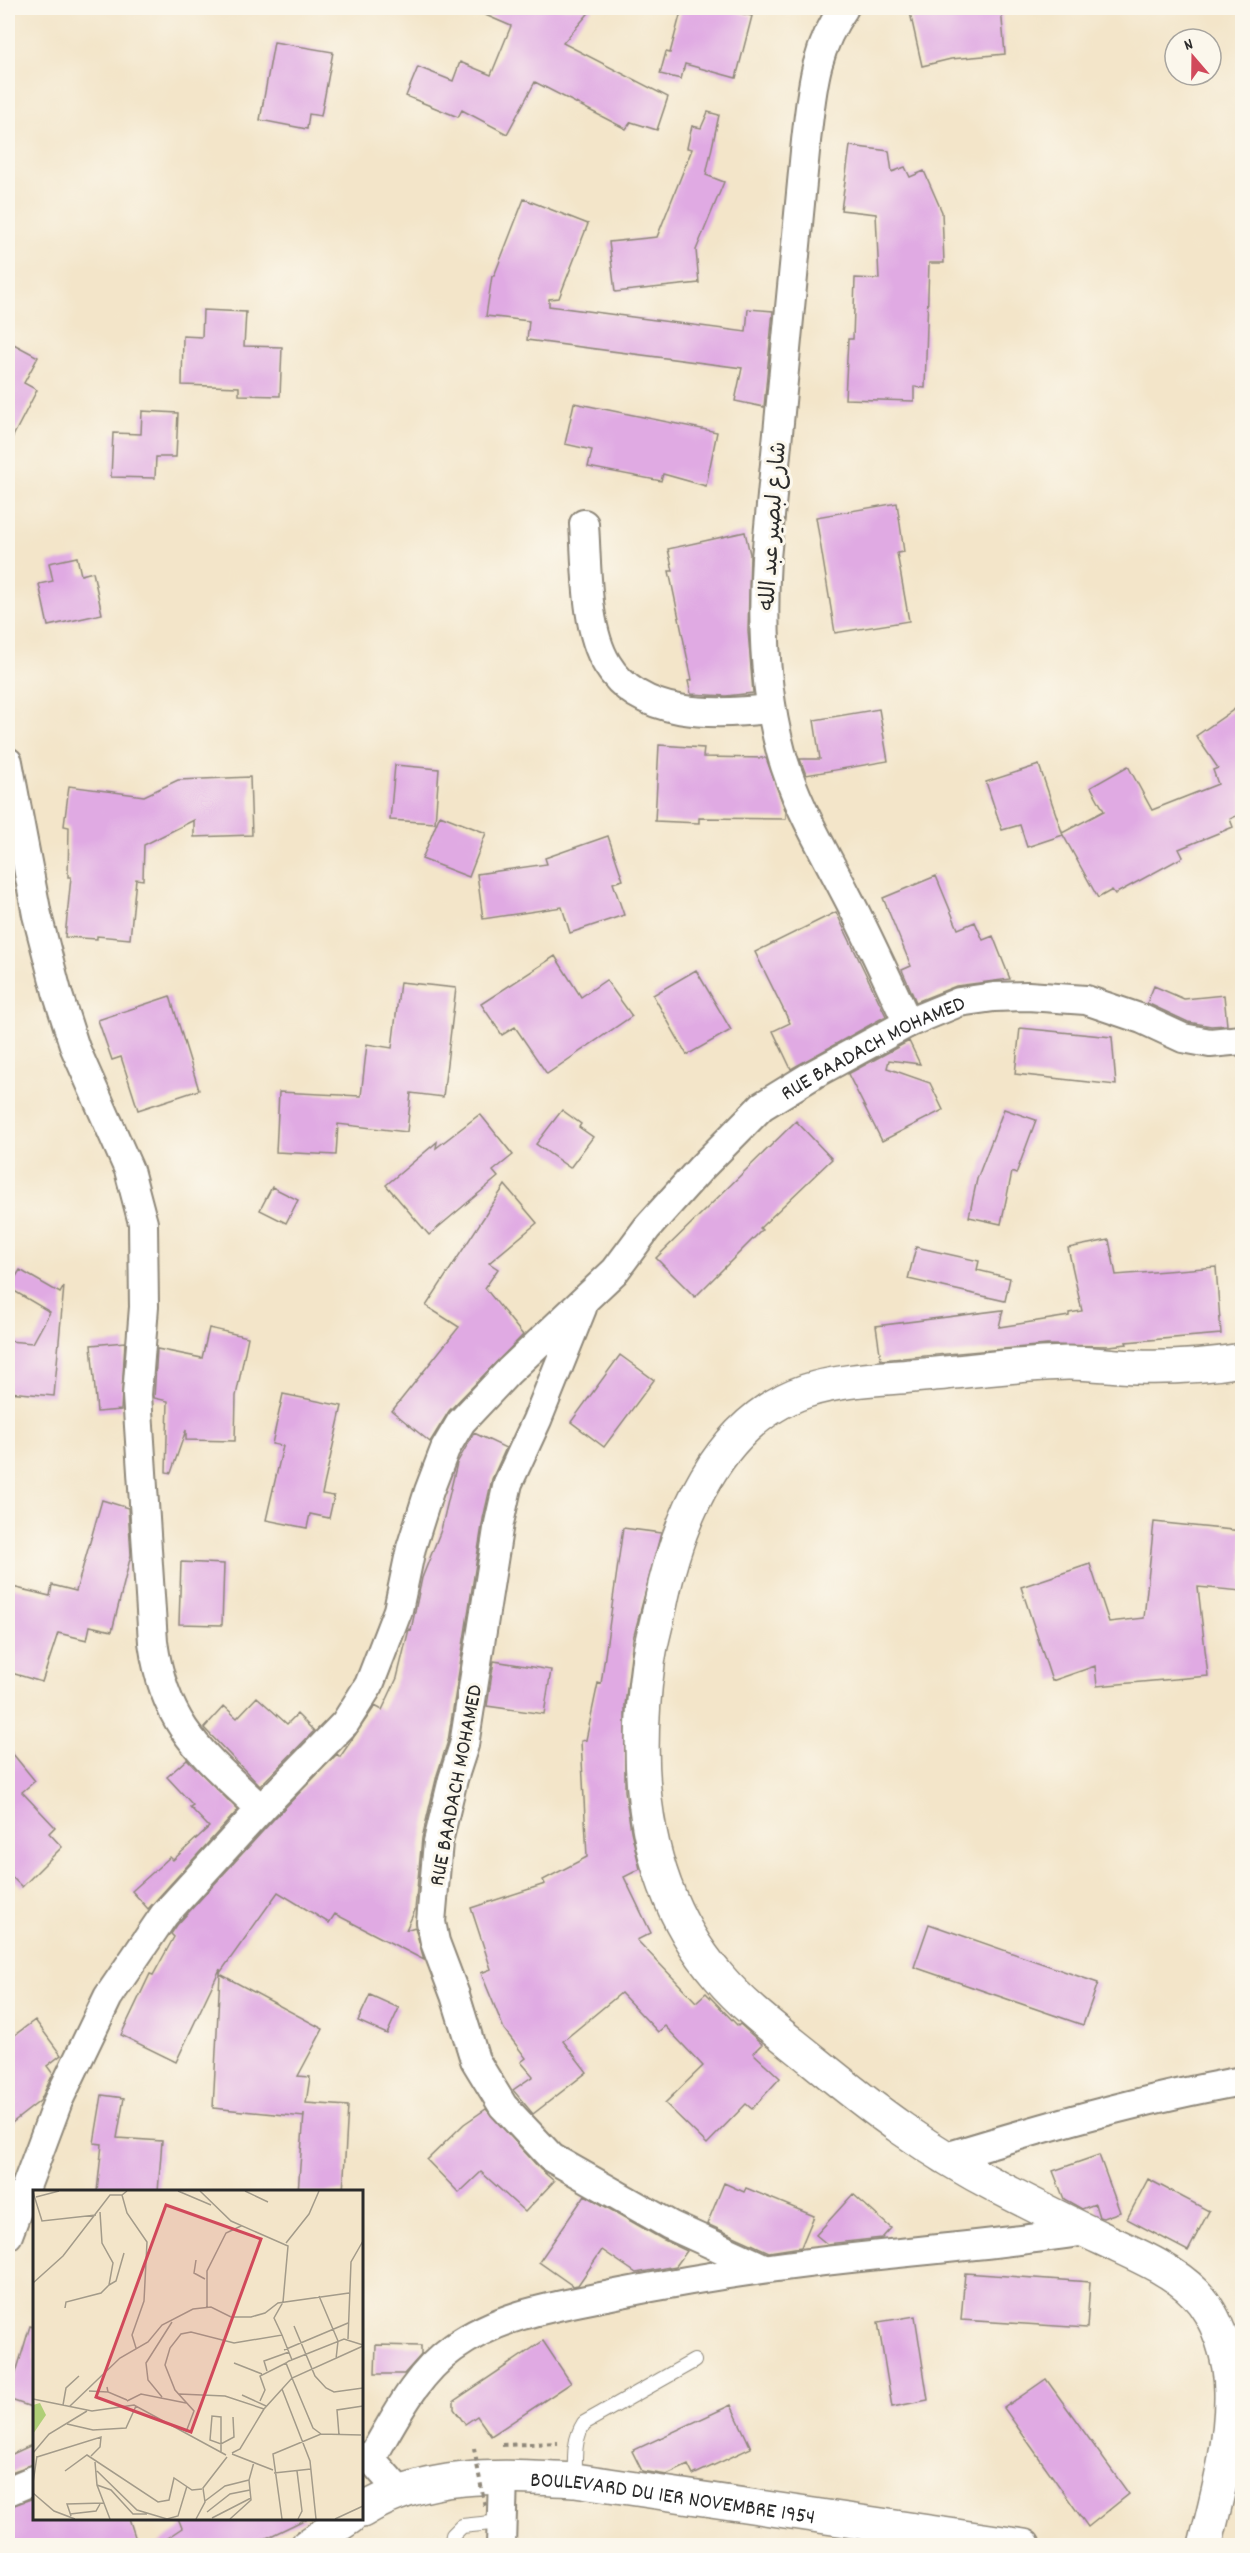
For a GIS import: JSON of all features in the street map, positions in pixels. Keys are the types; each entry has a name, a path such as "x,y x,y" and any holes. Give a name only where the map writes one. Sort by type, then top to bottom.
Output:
{"main road":[{"path":"1205,2546 1226,2442 1231,2392 1228,2366 1211,2315 1195,2293 1157,2265 943,2158 895,2126 748,2007 718,1976 694,1943 663,1879 651,1843 644,1806 640,1758 648,1661 666,1573 680,1534 712,1468 726,1449 749,1425 778,1405 803,1392 842,1383 1069,1363 1186,1367 1242,1360"},
{"name":"BOULEVARD DU 1ER NOVEMBRE 1954","path":"363,2511 401,2493 435,2483 468,2477 505,2460 575,2480 1024,2546"},
{"path":"307,2546 346,2520"}],"street":[{"name":"شارع لبصير عبد الله","path":"844,8 823,43 814,73 795,238 763,603 771,709 781,754 806,820 848,897 908,1023"},
{"path":"584,524 589,596 596,636 606,663 619,681 635,694 688,712 727,714 771,709"},
{"path":"8,762 37,915 57,992 75,1048 129,1170 143,1222 144,1307 137,1395 157,1672 183,1730 209,1761 261,1809"},
{"name":"RUE BAADACH MOHAMED","path":"8,2235 57,2101 108,1997 164,1915 261,1809 345,1723 369,1685 398,1610 411,1548 445,1449 461,1422 509,1371 615,1271 647,1228 701,1168 762,1106 868,1043 908,1023 959,1002 994,997 1028,996 1086,1000 1142,1019 1183,1038 1210,1043 1242,1040"},
{"name":"RUE BAADACH MOHAMED","path":"585,1300 537,1420 508,1483 499,1523 464,1745 453,1779 438,1842 431,1922 435,1942 455,1995 475,2060 503,2106 529,2136 552,2157 595,2184 706,2243 764,2268"},
{"path":"943,2158 1018,2135 1195,2089 1242,2081"},
{"path":"401,2493 366,2458 418,2383 453,2348 512,2317 658,2286 764,2268 999,2244 1086,2231"},
{"path":"496,2525 505,2460"},
{"path":"8,2491 33,2480"}],"lane":[{"path":"575,2480 576,2443 578,2432 584,2423 694,2361"},
{"path":"450,2546 453,2535 462,2526 496,2525"}],"path":[{"path":"505,2460 576,2443"},
{"path":"474,2448 496,2525"}],"building":[{"path":"469,8 593,8 563,43 668,97 657,130 631,122 626,129 535,82 507,134 462,110 458,117 406,96 418,67 453,81 460,62 491,75 511,26"},
{"path":"682,8 721,8 752,16 736,78 685,64 681,79 660,74 666,52 670,53"},
{"path":"909,8 1001,8 1005,54 951,59 922,66"},
{"path":"274,42 333,52 321,116 309,114 307,129 260,120"},
{"path":"708,112 719,115 706,175 724,182 696,250 699,283 615,292 609,242 657,237 692,149 687,148 692,126 701,128"},
{"path":"850,146 889,151 892,172 905,167 910,177 924,171 942,212 944,263 929,263 925,388 914,387 914,401 845,399 848,339 853,339 855,278 879,279 876,214 841,210"},
{"path":"524,199 588,224 559,298 549,299 549,306 746,332 748,309 773,311 764,407 735,401 742,368 527,340 529,321 486,316 492,276 494,276"},
{"path":"203,310 246,312 244,346 282,347 280,396 239,395 239,387 182,385 183,336 202,337"},
{"path":"8,341 38,357 24,383 37,390 8,446"},
{"path":"574,403 717,432 706,486 663,474 661,481 588,467 592,450 565,444"},
{"path":"142,411 178,413 176,457 156,457 155,478 111,477 113,433 141,434"},
{"path":"897,503 904,552 897,553 909,621 835,633 816,517"},
{"path":"745,532 750,554 748,631 753,693 726,696 691,694 688,681 692,680 669,571 673,571 668,549"},
{"path":"77,557 81,575 93,572 102,614 48,626 39,584 53,581 49,563"},
{"path":"1242,704 1242,813 1230,819 1233,827 1179,849 1183,857 1115,894 1112,890 1098,898 1062,833 1104,811 1091,787 1128,766 1152,810 1218,784 1213,770 1218,768 1196,736"},
{"path":"879,709 888,761 806,775 800,759 820,759 814,720"},
{"path":"659,745 704,748 703,757 766,758 786,812 786,819 699,818 699,823 655,821"},
{"path":"395,765 439,769 435,823 390,820"},
{"path":"1039,765 1063,835 1027,847 1020,825 1002,830 986,782"},
{"path":"250,777 252,835 194,837 194,820 144,845 143,880 136,879 130,939 97,936 97,939 65,937 71,877 68,877 69,827 64,826 69,786 144,796 178,780"},
{"path":"440,815 486,833 469,877 422,859"},
{"path":"608,836 623,880 613,883 624,915 570,933 562,907 483,919 477,874 547,864 545,858"},
{"path":"936,876 958,929 975,922 983,940 993,936 1010,979 956,986 916,1002 902,970 911,966 883,898"},
{"path":"836,912 886,1016 791,1069 773,1031 790,1023 755,952"},
{"path":"555,956 581,997 606,980 632,1016 547,1074 515,1027 502,1035 481,1004"},
{"path":"696,970 731,1030 687,1055 653,995"},
{"path":"400,982 456,988 443,1097 411,1093 407,1132 338,1124 336,1155 276,1152 279,1092 361,1096 367,1044 392,1048"},
{"path":"1154,986 1184,999 1224,995 1227,1025 1211,1026 1188,1022 1147,1003"},
{"path":"170,996 199,1090 138,1110 121,1057 112,1060 98,1020"},
{"path":"1020,1028 1112,1037 1116,1085 1015,1074"},
{"path":"909,1041 920,1064 889,1060 887,1068 930,1083 943,1110 882,1141 848,1074"},
{"path":"1004,1109 1036,1120 1016,1174 1012,1172 1001,1224 969,1217 977,1179"},
{"path":"562,1110 581,1124 579,1127 593,1137 570,1168 536,1144"},
{"path":"480,1114 513,1155 493,1171 498,1177 429,1235 386,1185 437,1142 436,1148"},
{"path":"796,1121 832,1159 760,1228 762,1230 695,1297 656,1258"},
{"path":"505,1185 537,1223 489,1263 498,1269 485,1288 523,1335 449,1411 430,1442 392,1411 459,1327 426,1306"},
{"path":"272,1187 298,1200 286,1223 260,1210"},
{"path":"1109,1240 1116,1275 1216,1267 1221,1334 1126,1342 1127,1344 1109,1346 1047,1345 881,1360 876,1326 1003,1310 999,1327 1069,1316 1069,1313 1082,1311 1068,1248"},
{"path":"916,1247 979,1261 977,1270 1010,1278 1005,1301 908,1279"},
{"path":"20,1270 60,1293 64,1286 54,1396 8,1392 8,1341 33,1343 50,1312 9,1288"},
{"path":"209,1328 248,1337 236,1396 235,1441 186,1440 186,1430 171,1473 166,1472 168,1401 154,1398 157,1349 202,1358"},
{"path":"125,1342 121,1410 97,1412 91,1345"},
{"path":"620,1355 654,1380 604,1447 571,1422"},
{"path":"283,1394 342,1406 322,1494 334,1496 329,1518 310,1514 307,1528 266,1520 283,1446 272,1444"},
{"path":"474,1433 506,1448 492,1479 483,1519 448,1741 437,1775 422,1838 415,1910 406,1930 415,1927 424,1960 335,1914 329,1923 278,1892 220,1973 220,1969 176,2062 121,2035 150,1974 153,1975 174,1937 171,1934 177,1925 337,1754 340,1757 375,1706 382,1710 397,1678 409,1629 411,1630 422,1578 441,1530 457,1463"},
{"path":"102,1500 128,1508 131,1555 112,1631 90,1626 87,1640 58,1633 42,1682 8,1672 8,1586 50,1596 52,1585 76,1591"},
{"path":"1154,1522 1242,1531 1242,1591 1198,1587 1208,1676 1097,1686 1095,1666 1052,1681 1021,1587 1090,1564 1109,1622 1144,1618"},
{"path":"623,1528 661,1533 633,1639 625,1705 625,1791 640,1869 624,1877 651,1933 637,1940 696,2002 706,1993 738,2026 740,2024 762,2044 753,2053 780,2078 752,2109 746,2104 707,2144 665,2103 703,2066 665,2026 658,2032 621,1993 563,2041 587,2072 533,2114 513,2090 533,2076 521,2062 526,2058 504,2029 481,1973 491,1969 471,1908 545,1884 543,1880 587,1857 581,1741 586,1740 598,1683 601,1684"},
{"path":"181,1562 224,1564 222,1625 179,1624"},
{"path":"494,1661 551,1670 544,1714 487,1706"},
{"path":"257,1697 287,1724 297,1714 314,1731 260,1786 204,1728 224,1706 237,1718"},
{"path":"8,1748 35,1781 22,1792 55,1827 49,1833 62,1847 22,1887 8,1873"},
{"path":"187,1759 238,1810 148,1909 132,1891 170,1857 173,1860 209,1827 190,1807 193,1805 167,1777"},
{"path":"929,1924 1098,1983 1083,2025 914,1967"},
{"path":"220,1974 323,2029 298,2076 310,2077 306,2103 348,2106 343,2190 298,2190 304,2117 213,2108"},
{"path":"370,1995 399,2008 387,2034 358,2021"},
{"path":"35,2020 61,2055 47,2066 53,2074 40,2101 8,2126 8,2040"},
{"path":"102,2095 124,2098 117,2138 162,2141 158,2190 97,2190 102,2144 94,2143"},
{"path":"486,2109 540,2169 554,2181 525,2212 481,2172 459,2193 427,2160 464,2124"},
{"path":"1099,2155 1120,2212 1103,2218 1099,2217 1095,2204 1082,2209 1064,2199 1053,2171"},
{"path":"1148,2179 1209,2211 1188,2251 1127,2219"},
{"path":"724,2183 744,2192 746,2188 814,2216 801,2247 769,2252 707,2224"},
{"path":"853,2194 891,2228 882,2238 827,2244 816,2235"},
{"path":"585,2195 687,2251 676,2266 636,2273 602,2250 578,2285 573,2286 539,2262"},
{"path":"965,2273 1090,2282 1087,2328 961,2320"},
{"path":"915,2316 928,2400 892,2407 878,2322"},
{"path":"30,2326 33,2327 33,2408 8,2399"},
{"path":"543,2341 571,2383 491,2436 477,2416 465,2424 454,2409 454,2401"},
{"path":"376,2345 421,2346 421,2355 404,2374 375,2374"},
{"path":"1046,2379 1129,2494 1088,2527 1004,2408"},
{"path":"731,2405 751,2448 693,2475 688,2465 667,2475 642,2471 632,2451"},
{"path":"33,2444 33,2464 8,2473 8,2456"},
{"path":"33,2498 33,2520 130,2520 138,2546 8,2546 8,2507"},
{"path":"179,2520 304,2520 250,2546 155,2546 182,2528"}]}
